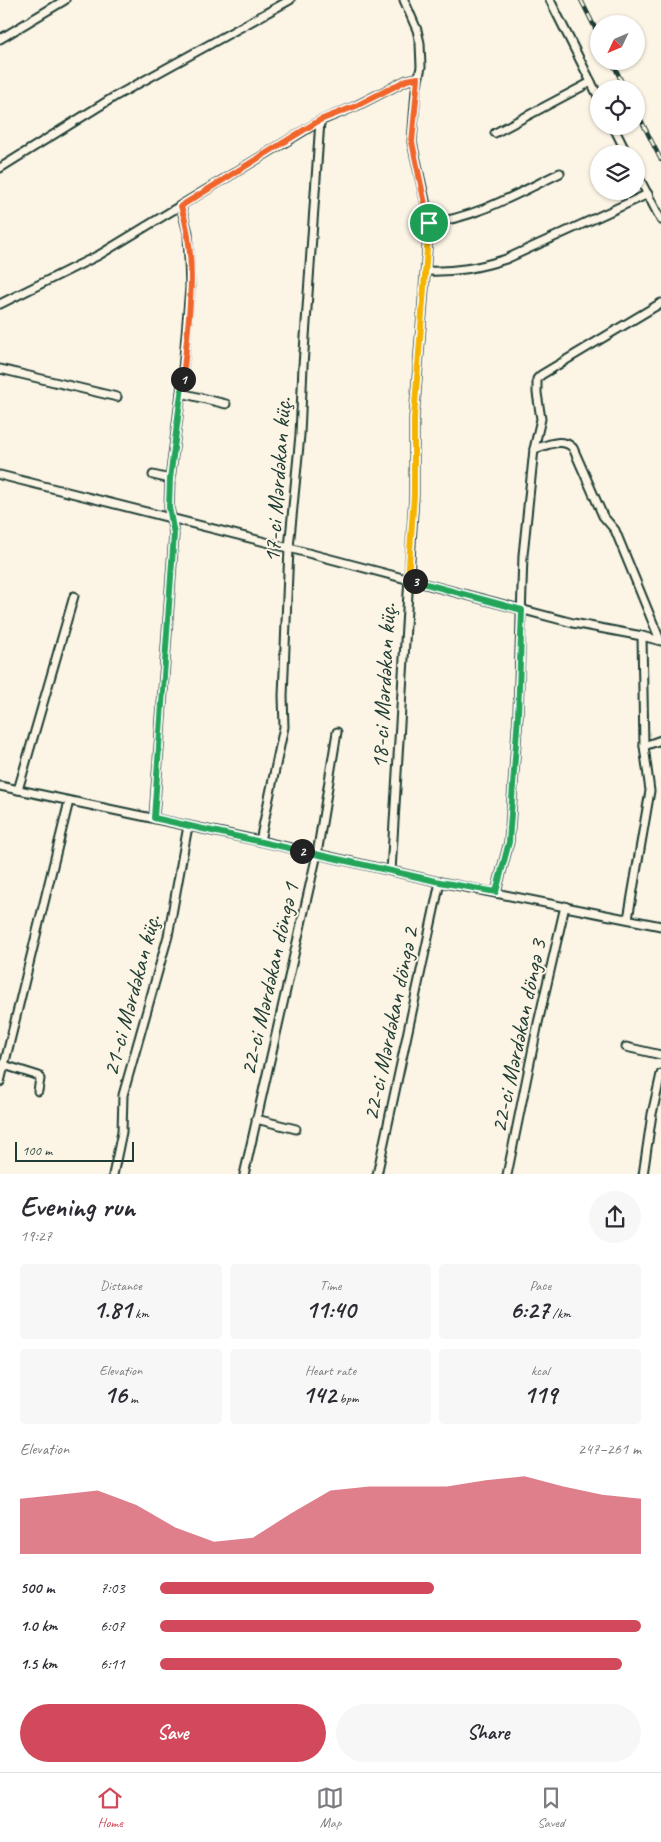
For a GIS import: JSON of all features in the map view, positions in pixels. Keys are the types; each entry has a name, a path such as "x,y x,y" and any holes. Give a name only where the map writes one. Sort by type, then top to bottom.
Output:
{"street":[{"path":"0,39 65,0"},
{"path":"0,168 114,97 290,0"},
{"name":"18-ci Mərdəkan küç.","path":"391,871 414,495 414,418 429,223 412,142 418,78 422,58 417,30 404,0"},
{"path":"550,0 590,80"},
{"path":"0,304 99,255 320,120 356,106 407,80 418,78"},
{"path":"495,133 590,83"},
{"name":"17-ci Mərdəkan küç.","path":"260,841 284,727 283,696 290,548 300,435 320,120"},
{"path":"429,223 474,213 560,173"},
{"path":"645,188 661,220"},
{"path":"426,271 462,271 486,266 506,259 648,194"},
{"path":"154,818 174,534 169,498 170,479 189,309 190,269 188,233 181,206"},
{"path":"496,892 509,842 518,715 523,555 534,448 541,420 537,379 540,375 661,303"},
{"path":"0,369 116,397"},
{"path":"181,393 226,404"},
{"path":"534,448 561,441 568,443 573,448 603,516 615,530 660,641"},
{"path":"0,475 290,548 522,610 586,626 660,641"},
{"path":"153,475 170,479"},
{"path":"18,790 74,596"},
{"path":"628,919 650,792 644,746 642,636"},
{"name":"22-ci Mərdəkan döngə 1","path":"244,1174 317,854 337,732"},
{"path":"644,746 661,740"},
{"path":"0,786 260,841 440,882 661,926"},
{"path":"0,1082 70,801"},
{"name":"21-ci Mərdəkan küç.","path":"114,1174 122,1132 124,1095 169,930 188,826"},
{"name":"22-ci Mərdəkan döngə 2","path":"377,1174 440,882"},
{"name":"22-ci Mərdəkan döngə 3","path":"507,1174 538,1023 566,906"},
{"path":"626,1047 661,1055"},
{"path":"4,1065 39,1076 38,1091"},
{"path":"643,1174 652,1114 661,1074"},
{"path":"256,1119 296,1129"}],"railway":[{"path":"581,0 590,18"},
{"path":"616,70 621,80"},
{"path":"645,128 661,160"}],"route":[{"path":"418,78 412,142 429,223 414,418 414,495 408,579 522,610 518,715 509,842 496,892 440,882 154,818 174,534 169,507 170,479 181,393 190,287 188,233 181,206 320,120 356,106 407,80 418,78"}]}
